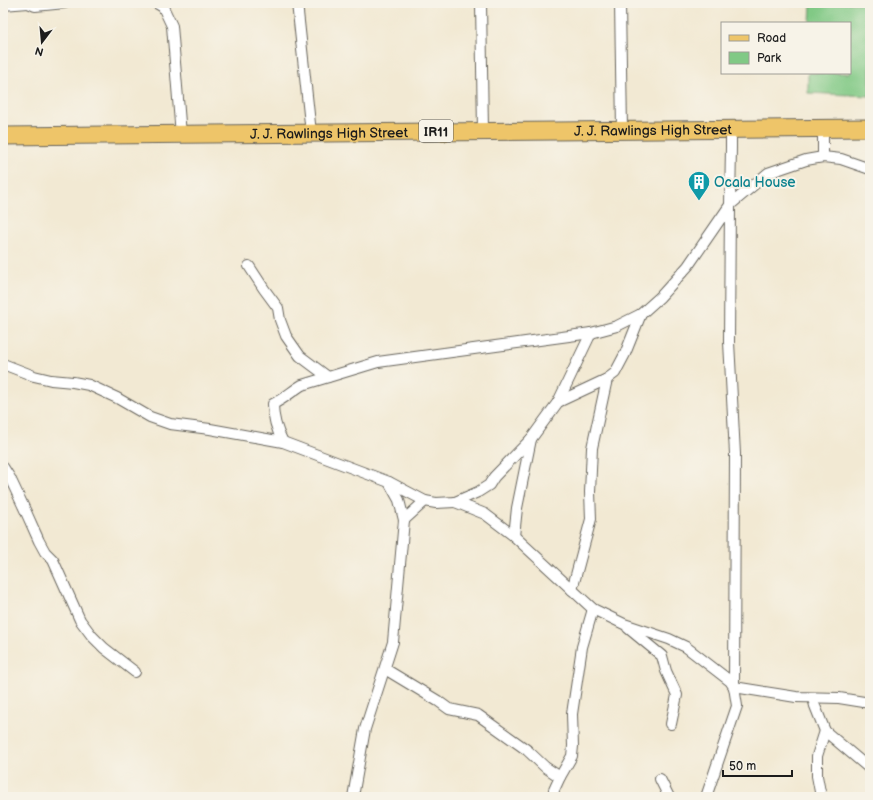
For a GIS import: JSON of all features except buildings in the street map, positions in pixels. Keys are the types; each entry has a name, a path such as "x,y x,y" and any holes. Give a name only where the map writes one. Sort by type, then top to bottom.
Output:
{"main road":[{"name":"J. J. Rawlings High Street","path":"3,136 870,128"}],"street":[{"path":"3,5 28,3 35,6 65,3"},
{"path":"156,3 163,6 172,26 181,135"},
{"path":"297,3 311,134"},
{"path":"481,3 484,131"},
{"path":"620,3 622,130"},
{"path":"823,128 823,157"},
{"path":"706,797 737,706 734,687 735,454 729,342 730,129"},
{"path":"283,442 277,431 273,418 273,404 302,386 378,362 591,333 617,326 641,314 660,297 688,266 730,205 768,173 806,160 823,157 841,159 870,169"},
{"path":"249,266 278,308 280,320 286,336 300,356 328,377"},
{"path":"558,402 607,379 614,373 620,364 641,314"},
{"path":"3,364 34,376 51,380 89,385 117,398 150,417 170,424 210,429 283,442 389,482 425,501 436,503 455,502 478,492 489,485 494,477 531,439 558,402 591,333"},
{"path":"572,590 591,519 590,492 592,448 607,379"},
{"path":"514,536 517,508 531,439"},
{"path":"3,467 23,505 39,541 45,552 53,560 80,620 96,640 136,672"},
{"path":"352,797 365,729 393,642 404,520 399,500 389,482"},
{"path":"404,520 425,501"},
{"path":"455,502 485,514 514,536 592,609 624,624 686,646 734,687 774,694 813,698 839,698 870,703"},
{"path":"553,797 554,790 560,777 572,756 572,714 582,647 592,609"},
{"path":"624,624 662,656 666,671 677,695 671,724"},
{"path":"662,656 669,639"},
{"path":"385,669 438,701 448,709 478,715 527,750 545,767 560,777"},
{"path":"813,698 825,731 870,769"},
{"path":"820,797 817,776 817,756 825,731"},
{"path":"660,779 669,797"}],"green space":[{"path":"811,3 870,3 870,96 808,93 808,74 851,74 851,22 810,22"}],"place":[{"name":"Ocala House","path":"699,202"}]}
